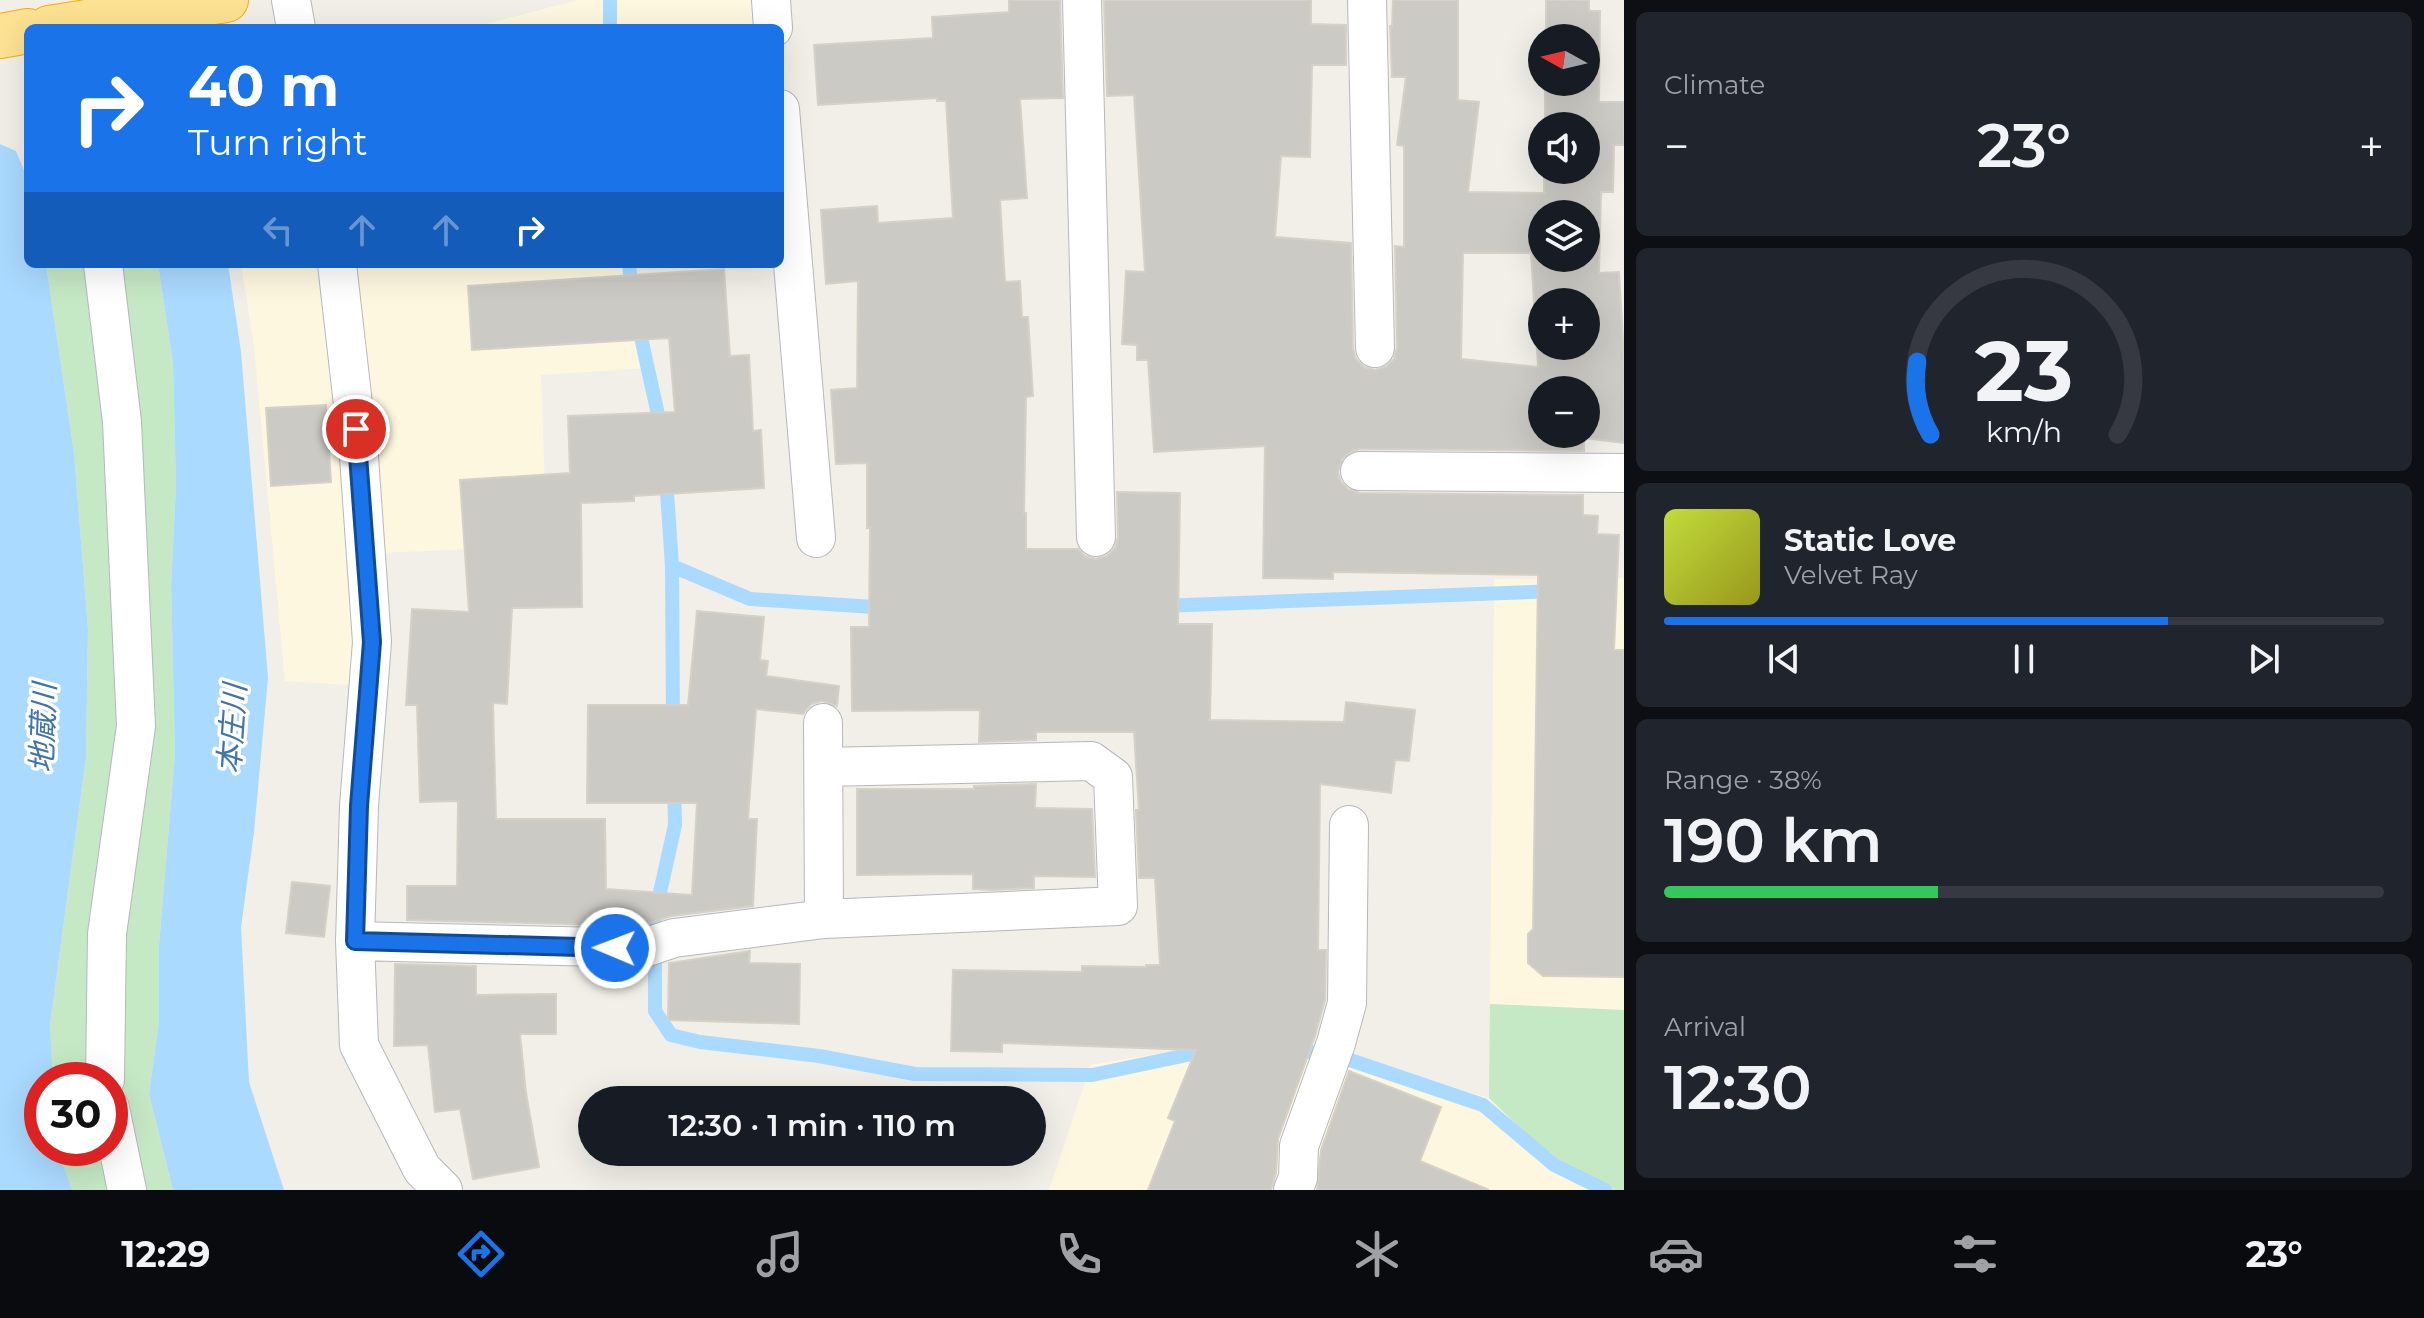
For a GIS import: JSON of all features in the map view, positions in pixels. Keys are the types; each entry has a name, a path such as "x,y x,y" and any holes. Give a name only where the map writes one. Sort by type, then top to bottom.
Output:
{"highway":[{"path":"57,22 226,0"},
{"path":"0,36 24,30"}],"street":[{"path":"291,0 295,24"},
{"path":"771,0 773,24"},
{"path":"1082,0 1096,537"},
{"path":"1367,0 1375,348"},
{"path":"784,157 816,538"},
{"path":"103,268 122,422 136,726 107,934 105,1062"},
{"path":"337,268 359,457 372,642 359,806 355,941 359,1045 422,1169 443,1190"},
{"path":"1360,471 1624,473"},
{"path":"823,723 824,919"},
{"path":"355,941 659,943 824,919 1118,906 1113,777 1091,761 824,767"},
{"path":"1293,1190 1298,1178 1299,1146 1347,1003 1349,825"},
{"path":"122,1166 127,1190"}],"shaded area":[{"path":"578,0 757,0 760,24 485,24"},
{"path":"242,268 634,268 648,368 541,375 547,546 354,554 351,685 285,681 254,346"},
{"path":"1624,578 1624,1010 1490,1004 1494,579"},
{"path":"1250,1038 1343,1053 1489,1098 1559,1165 1608,1187 1607,1190 1049,1190 1091,1065"}],"green space":[{"path":"47,268 159,268 173,363 176,486 171,585 175,754 159,945 159,1021 149,1094 173,1190 72,1190 62,1166 128,1166 128,1062 52,1062 50,1025 86,757 88,629 74,453"},
{"path":"1490,1004 1624,1010 1624,1190 1614,1190 1559,1165 1489,1098"}],"water":[{"name":"地蔵川","path":"0,144 16,151 24,170 24,268 47,268 74,453 88,629 86,757 50,1025 52,1062 24,1062 24,1166 63,1166 72,1190 0,1190"},
{"name":"本庄川","path":"159,268 229,268 241,352 268,678 254,832 241,927 249,1082 284,1190 173,1190 149,1094 159,1021 159,945 175,754 171,585 176,486 173,363"}],"building":[{"path":"1009,0 1060,0 1063,98 1020,99 1027,198 1000,200 1005,282 1020,281 1022,317 1028,317 1033,396 1026,397 1026,549 1078,549 1085,556 1096,559 1107,556 1115,548 1118,537 1117,492 1180,493 1178,624 1212,624 1210,720 1344,722 1346,702 1415,710 1409,761 1395,760 1391,793 1320,784 1318,950 1326,950 1325,1000 1278,1139 1276,1173 1271,1190 1148,1190 1175,1121 1168,1118 1196,1050 1002,1043 1002,1052 951,1051 953,970 1082,972 1082,966 1160,965 1155,878 1139,878 1134,732 1036,732 1036,740 979,742 980,710 852,711 851,627 869,627 867,463 836,464 831,390 857,388 858,281 826,284 821,210 877,206 878,223 953,218 946,101 937,101 937,98 818,105 814,45 933,38 932,17 1009,12"},
{"path":"1104,0 1311,0 1311,24 1346,25 1346,65 1312,65 1310,157 1281,156 1275,237 1351,243 1353,349 1356,359 1364,367 1375,370 1387,366 1394,359 1397,348 1395,246 1404,247 1404,146 1397,145 1406,77 1392,77 1390,26 1393,0 1458,0 1458,100 1479,102 1468,192 1544,193 1544,184 1600,184 1600,112 1545,112 1545,96 1599,96 1599,102 1624,102 1624,145 1614,145 1613,192 1601,192 1600,232 1600,200 1528,200 1528,253 1463,253 1461,359 1538,367 1538,360 1600,360 1600,288 1533,288 1532,272 1619,272 1624,357 1624,443 1600,440 1600,376 1528,376 1528,448 1584,448 1584,451 1360,449 1342,459 1338,472 1341,482 1348,489 1360,493 1583,495 1583,515 1598,516 1597,534 1619,535 1614,650 1624,650 1624,977 1543,976 1528,963 1528,934 1533,929 1538,575 1333,572 1333,579 1263,578 1265,446 1154,452 1148,360 1137,360 1137,345 1122,344 1126,271 1145,272 1134,95 1107,96"},
{"path":"1546,0 1589,0 1589,11 1600,11 1600,24 1546,24"},
{"path":"724,269 730,356 749,355 753,431 761,430 764,488 634,496 634,501 581,503 582,607 512,608 507,704 493,703 496,819 605,819 606,889 692,895 697,803 587,803 588,705 688,705 697,611 764,617 760,660 768,661 766,676 839,686 837,706 822,701 811,704 803,714 756,709 748,819 757,819 753,906 671,916 641,926 407,920 407,886 457,886 458,801 420,802 417,705 406,705 412,609 469,612 460,480 570,473 568,416 675,412 669,338 472,350 468,286"},
{"path":"326,405 331,482 271,486 266,408"},
{"path":"1036,784 1035,808 1092,809 1095,877 1034,876 1034,888 992,890 973,889 973,874 857,875 857,789 974,789 974,786"},
{"path":"292,882 330,886 324,937 286,933"},
{"path":"750,951 749,963 800,964 799,1024 668,1020 669,963"},
{"path":"395,964 476,966 476,995 556,994 556,1034 520,1034 526,1093 539,1167 473,1179 460,1109 435,1112 428,1045 394,1046"},
{"path":"1349,1071 1441,1107 1420,1161 1489,1190 1317,1190 1321,1150"}],"waterway":[{"path":"610,0 610,24"},
{"path":"629,268 632,291"},
{"path":"638,324 661,428"},
{"path":"666,477 672,566 673,724"},
{"path":"672,566 750,599 889,608"},
{"path":"1161,606 1556,591"},
{"path":"674,785 675,825 655,915 655,1011 671,1035 700,1042 819,1056 915,1074 1092,1075 1211,1050"},
{"path":"1291,1049 1341,1057 1483,1105 1554,1165 1605,1190"}],"route":[{"path":"356,429 372,642 359,806 355,941 615,948"}]}
